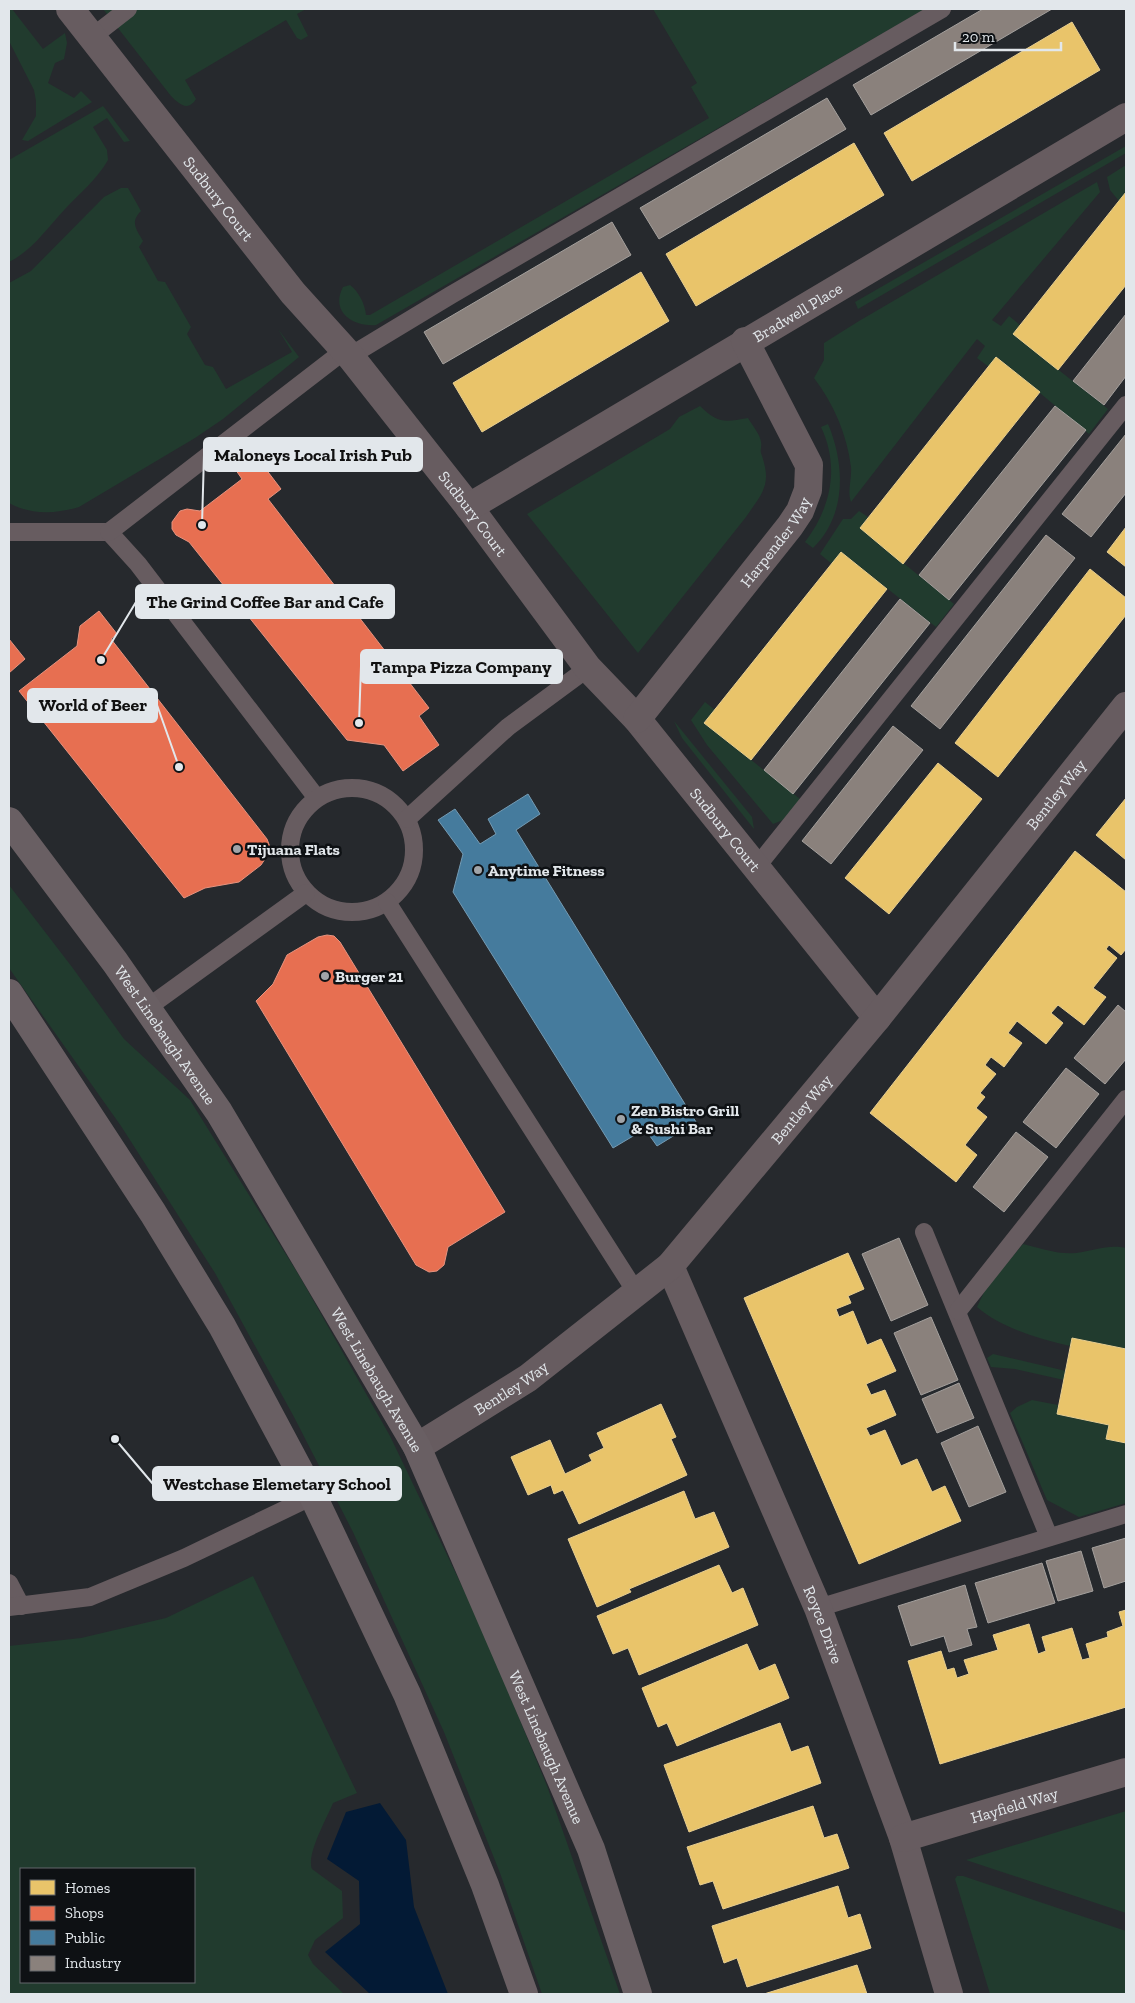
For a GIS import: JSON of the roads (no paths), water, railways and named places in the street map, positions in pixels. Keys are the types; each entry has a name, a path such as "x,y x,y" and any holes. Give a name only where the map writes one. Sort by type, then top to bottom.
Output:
{"main road":[{"name":"West Linebaugh Avenue","path":"9,821 115,962 219,1112 417,1447 591,1850 638,1994"},
{"path":"9,993 153,1213 222,1326 313,1496 407,1694 485,1886 524,1994"}],"street":[{"name":"Sudbury Court","path":"70,9 293,293 348,353 468,507 588,668 637,719 877,1018"},
{"name":"Bradwell Place","path":"468,507 745,341 1126,117"},
{"name":"Harpender Way","path":"637,719 790,526 800,511 808,490 809,465 745,341"},
{"name":"Bentley Way","path":"417,1447 528,1378 670,1266 877,1018 1126,706"},
{"name":"Royce Drive","path":"670,1266 818,1608 903,1838 949,1994"},
{"name":"Hayfield Way","path":"903,1838 1126,1772"}],"lane":[{"path":"92,37 128,9"},
{"path":"9,532 109,532 348,353 942,9"},
{"path":"755,868 1126,405"},
{"path":"109,532 138,564 316,797"},
{"path":"406,818 508,727 588,668"},
{"path":"343,787 365,788 393,802 406,818 415,842 413,864 403,887 387,902 366,911 345,912 323,906 306,892 292,868 289,846 291,832 300,813 316,797 343,787"},
{"path":"147,1008 306,892"},
{"path":"387,902 636,1292"},
{"path":"958,1311 1126,1098"},
{"path":"924,1232 958,1311 1049,1537"},
{"path":"9,1583 15,1606 90,1597 184,1558 313,1496"},
{"path":"818,1608 1126,1514"}],"water":[{"path":"380,1803 406,1840 414,1907 448,1994 370,1994 325,1952 360,1924 359,1881 327,1859 346,1812"}],"place":[{"name":"Maloneys Local Irish Pub","path":"202,525"},
{"name":"The Grind Coffee Bar and Cafe","path":"101,660"},
{"name":"Tampa Pizza Company","path":"359,723"},
{"name":"World of Beer","path":"179,767"},
{"name":"Tijuana Flats","path":"237,849"},
{"name":"Anytime Fitness","path":"478,870"},
{"name":"Burger 21","path":"325,976"},
{"name":"Zen Bistro Grill & Sushi Bar","path":"621,1119"},
{"name":"Westchase Elemetary School","path":"115,1439"}]}
